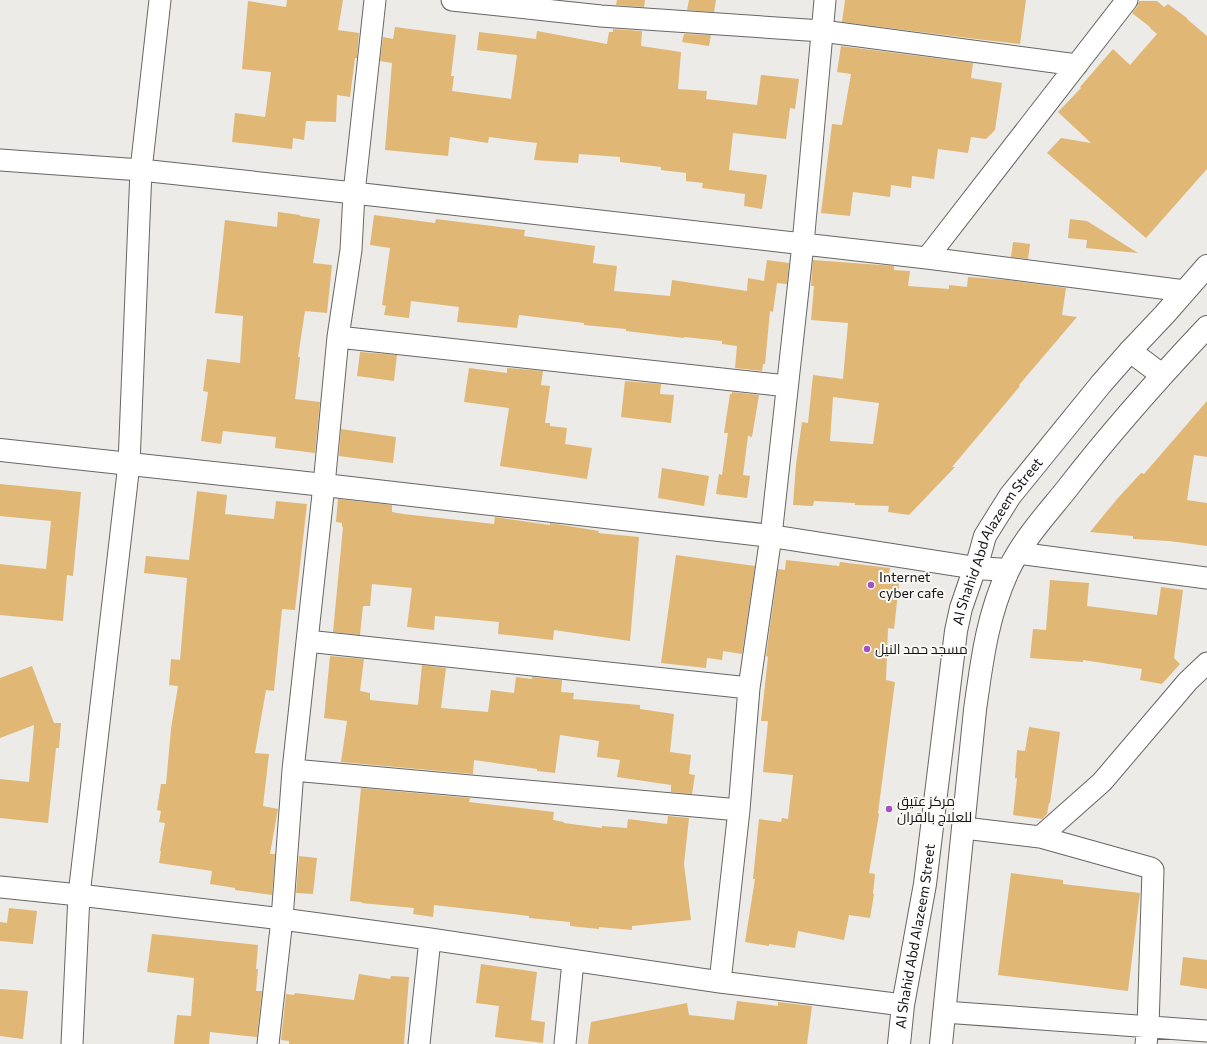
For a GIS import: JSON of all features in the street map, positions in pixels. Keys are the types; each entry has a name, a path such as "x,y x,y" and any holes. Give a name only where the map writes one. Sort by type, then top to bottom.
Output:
{"main road":[{"name":"Al Shahid Abd Alazeem Street","path":"899,1044 903,1005 925,884 956,631 961,608 976,568 985,536 1010,496 1101,384 1207,266"},
{"name":"Al Shahid Abd Alazeem Street","path":"941,1044 975,710 982,655 996,599 1013,562 1040,521 1089,460 1162,375 1207,327"},
{"path":"1130,351 1162,375"},
{"path":"0,450 771,536 976,568 1013,562"},
{"path":"925,884 957,889"}],"street":[{"path":"72,1044 79,895 129,464 140,170 160,0"},
{"path":"268,1044 282,919 293,770 308,641 338,337 351,250 354,193 375,0"},
{"path":"452,0 602,8 822,31 1077,65"},
{"path":"720,982 739,810 750,688 771,536 803,244 825,0"},
{"path":"927,258 1127,0"},
{"path":"0,160 140,170 354,193 927,258 1185,291"},
{"path":"338,337 787,386"},
{"path":"1013,562 1207,578"},
{"path":"308,641 750,688"},
{"path":"1040,837 1102,782 1188,681 1207,663"},
{"path":"293,770 739,810"},
{"path":"964,828 1040,837 1151,868 1153,870 1147,1036"},
{"path":"0,887 282,919 430,939 720,982 903,1005"},
{"path":"419,1044 430,939"},
{"path":"565,1044 573,961"},
{"path":"944,1012 1147,1036 1207,1031"}],"building":[{"path":"287,0 343,0 338,30 359,33 357,58 355,58 350,97 337,95 336,122 306,121 304,140 293,138 292,149 232,142 235,113 265,117 271,72 242,69 248,1 286,7"},
{"path":"617,0 645,0 644,7 616,5"},
{"path":"689,0 716,0 714,12 687,10"},
{"path":"845,0 1026,0 1020,44 842,22"},
{"path":"1139,1 1157,1 1164,7 1168,4 1187,18 1207,36 1207,169 1146,238 1047,153 1061,138 1091,143 1058,112 1081,88 1080,87 1113,49 1130,65 1157,34 1132,13 1137,7"},
{"path":"395,27 456,35 451,76 454,76 452,91 511,99 517,55 477,50 479,32 536,39 537,31 607,44 609,32 613,32 613,29 642,31 641,46 681,52 678,89 707,91 706,99 757,105 761,75 799,79 795,109 790,108 786,139 733,133 729,170 767,175 762,209 744,206 745,194 702,188 703,183 686,181 686,173 661,170 661,167 620,162 620,157 579,154 578,163 534,160 537,143 489,137 488,143 450,137 448,156 385,150 392,63 380,61 383,37 393,39"},
{"path":"684,34 711,35 709,46 682,42"},
{"path":"841,46 973,63 971,78 1002,83 995,130 986,139 971,137 968,153 938,149 934,179 912,176 911,188 891,185 890,197 853,192 850,216 821,213 832,124 842,125 851,74 837,72"},
{"path":"278,212 320,219 313,263 332,265 327,313 305,311 298,357 300,357 295,399 320,402 315,453 275,448 276,437 223,431 221,444 201,441 208,392 203,391 207,359 240,363 243,316 215,313 225,220 277,227"},
{"path":"374,215 435,223 436,219 525,230 524,236 595,246 593,263 617,266 614,291 670,296 672,280 747,291 748,278 764,281 767,260 789,263 787,284 777,283 773,312 770,311 765,364 763,364 762,371 735,368 737,346 722,344 722,341 626,331 626,329 584,325 584,323 519,315 517,328 457,322 459,307 411,301 409,318 384,315 386,306 382,305 390,248 370,245"},
{"path":"1070,219 1087,221 1138,253 1086,248 1087,240 1068,238"},
{"path":"1013,242 1030,244 1028,259 1011,257"},
{"path":"813,260 894,266 894,270 910,271 908,286 949,289 949,285 967,287 968,277 1007,280 1066,288 1062,315 1077,317 952,467 955,467 909,515 888,512 889,506 855,505 855,503 814,501 813,506 793,505 796,464 802,422 808,423 813,375 843,379 848,323 811,320 814,286 811,286","holes":["833,397 879,403 873,444 830,441"]},
{"path":"360,352 397,355 394,381 357,376"},
{"path":"469,368 507,373 507,368 543,371 541,385 550,386 545,423 550,423 550,426 567,428 565,444 592,448 587,479 500,466 509,408 464,402"},
{"path":"625,381 661,384 660,394 674,395 671,423 621,417"},
{"path":"732,392 759,395 752,437 748,436 743,475 750,476 747,498 716,494 719,474 722,475 728,433 724,433 730,394 732,394"},
{"path":"1207,401 1207,457 1194,455 1187,500 1207,503 1207,546 1169,541 1133,539 1133,536 1090,532 1117,499 1141,473 1144,474"},
{"path":"341,429 396,437 393,463 339,456"},
{"path":"662,468 709,476 704,506 658,498"},
{"path":"0,484 81,492 73,576 67,575 63,621 0,615 0,564 46,569 51,521 0,516"},
{"path":"197,491 227,495 225,514 274,519 276,501 307,504 295,610 282,609 274,691 266,690 255,753 269,754 263,806 278,809 270,854 275,854 272,895 235,890 235,888 210,884 212,871 159,863 165,823 159,822 161,811 157,810 161,784 166,784 171,729 178,686 169,685 171,659 180,660 187,578 144,573 146,556 189,560"},
{"path":"338,499 392,505 392,512 403,514 494,524 495,517 550,525 550,523 599,531 598,533 639,537 630,641 554,630 553,640 498,634 499,622 435,616 434,630 407,627 412,588 372,584 370,606 363,606 360,635 333,632 343,527 342,523 336,522"},
{"path":"676,555 755,566 742,654 723,651 722,660 707,658 706,668 661,663"},
{"path":"786,560 839,566 840,562 890,568 889,574 900,575 894,629 888,628 886,680 895,682 879,814 869,873 875,874 874,894 870,918 849,915 844,940 798,931 795,948 745,942 755,879 753,879 759,819 781,822 782,818 788,819 793,775 763,772 768,721 761,721 768,657 766,656 778,569 785,570"},
{"path":"1050,580 1089,583 1087,606 1157,615 1161,587 1183,590 1174,658 1180,664 1162,684 1140,680 1142,669 1083,660 1083,662 1030,658 1033,629 1046,630"},
{"path":"330,656 364,659 360,691 370,693 370,700 418,705 422,665 446,668 441,708 488,712 491,690 514,693 516,677 532,679 532,677 562,680 561,692 574,693 573,699 640,705 640,709 674,714 670,752 691,755 689,774 695,775 692,794 671,792 671,785 617,777 620,760 597,757 599,741 560,735 555,773 474,760 473,774 341,762 347,721 324,718"},
{"path":"32,666 54,723 61,723 59,748 56,748 48,823 0,818 0,779 29,782 34,725 0,738 0,678"},
{"path":"1029,727 1060,732 1050,803 1047,814 1042,819 1013,815 1017,778 1015,778 1017,750 1025,751"},
{"path":"361,788 470,798 469,802 554,812 553,820 602,828 602,826 627,828 628,819 667,824 668,816 689,818 684,864 691,920 632,926 632,930 599,927 599,929 570,926 570,922 529,918 529,916 434,905 433,917 413,914 414,908 350,901"},
{"path":"299,856 317,858 313,894 296,893"},
{"path":"1011,873 1063,880 1063,884 1140,893 1128,991 998,975"},
{"path":"9,908 37,911 33,944 0,941 0,922 7,923"},
{"path":"152,934 258,945 256,991 262,991 257,1037 210,1032 209,1044 174,1044 177,1015 191,1016 194,978 147,972"},
{"path":"1183,957 1207,960 1207,989 1180,985"},
{"path":"481,964 537,972 531,1020 545,1022 543,1043 495,1037 499,1006 476,1003"},
{"path":"359,974 390,979 391,976 409,977 404,1044 289,1044 289,1041 281,1040 286,994 294,995 295,993 354,1000"},
{"path":"0,989 28,991 23,1039 0,1036"},
{"path":"737,1001 778,1006 778,1002 812,1006 807,1044 588,1044 591,1022 687,1003 689,1015 734,1020"}],"place":[{"name":"Internet cyber cafe","path":"871,585"},
{"name":"مسجد حمد النيل","path":"867,649"},
{"name":"مركز عتيق للعلاج بالقران","path":"889,809"}]}
